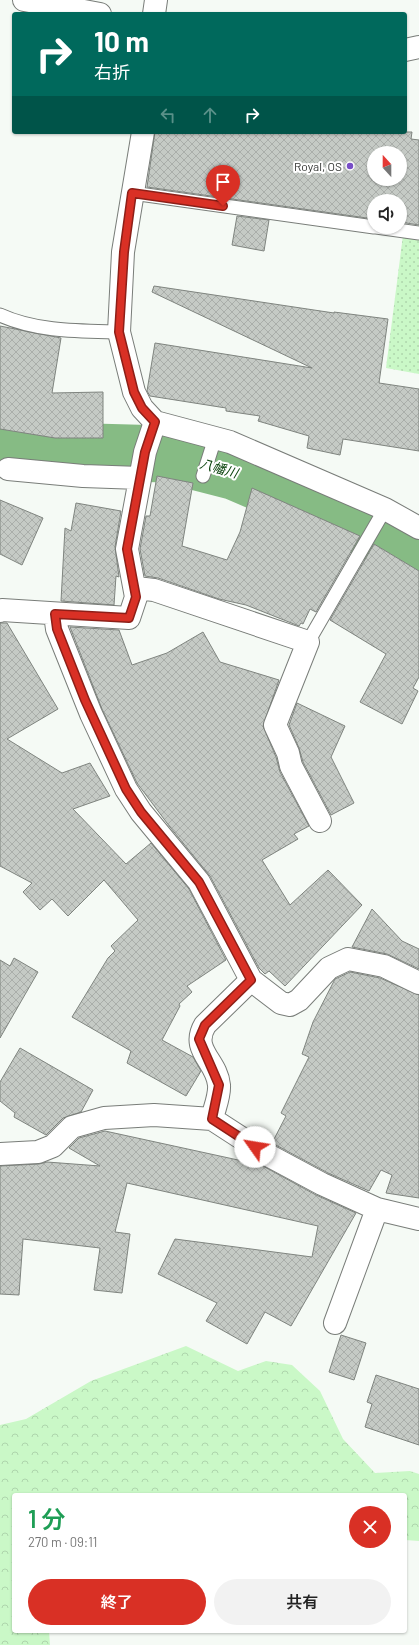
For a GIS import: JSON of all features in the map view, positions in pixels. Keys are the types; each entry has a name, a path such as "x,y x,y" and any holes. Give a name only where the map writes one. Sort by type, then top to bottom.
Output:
{"street":[{"path":"24,0 89,12"},
{"path":"154,12 156,0"},
{"path":"407,50 419,47"},
{"path":"0,611 129,618 136,597 136,588 127,549 141,473 152,431 134,392 119,332 124,252 142,134"},
{"path":"152,431 212,448 230,442 385,509 419,528"},
{"path":"8,469 83,476 141,473"},
{"path":"136,588 154,590 308,642 275,725 288,753 291,766 320,821"},
{"path":"55,614 57,629 85,700 126,789 141,812 199,882 251,980 281,1003 290,1005 300,1000 329,968 348,959 384,966 419,983"},
{"path":"212,1119 219,1085 199,1039 205,1025 251,980"},
{"path":"0,1154 38,1152 53,1146 72,1128 104,1118 154,1115 212,1119 266,1154 322,1184 377,1209 419,1219"},
{"path":"335,1323 377,1209"}],"lane":[{"path":"132,193 367,226"},
{"path":"407,231 419,233"},
{"path":"0,315 10,320 65,330 119,332"},
{"path":"203,476 212,448"},
{"path":"308,642 385,509"}],"green space":[{"path":"403,235 419,238 419,374 386,368"},
{"path":"186,1346 238,1371 266,1361 292,1365 320,1391 343,1439 375,1473 410,1471 419,1474 419,1541 407,1540 407,1493 12,1493 12,1633 49,1633 50,1645 0,1645 0,1425 26,1419 91,1381"}],"building":[{"path":"407,132 412,132 411,139 419,140 419,225 407,223 407,194 367,194 367,218 147,187 155,134 407,134"},
{"path":"237,216 269,220 264,251 232,245"},
{"path":"154,286 334,313 388,319 379,383 419,389 419,451 343,439 340,455 307,448 309,436 258,421 260,416 226,411 226,408 150,396 147,391 155,343 312,368 152,292"},
{"path":"0,326 61,338 52,393 103,392 103,438 55,438 0,429"},
{"path":"157,476 193,483 182,546 227,560 240,532 252,488 360,536 316,612 310,609 303,624 301,623 299,626 246,605 219,599 158,578 145,576 140,549 146,516 150,516"},
{"path":"0,500 43,518 22,565 0,554"},
{"path":"76,503 121,511 115,547 119,577 116,576 114,605 61,601 65,528 71,531"},
{"path":"374,544 419,571 419,677 413,688 418,691 402,724 360,702 386,654 330,620"},
{"path":"0,623 7,623 58,709 7,739 62,773 90,763 110,796 73,809 126,864 151,843 189,889 226,960 187,986 192,992 179,1004 180,1006 162,1040 193,1057 201,1071 186,1096 127,1063 131,1051 72,1017 108,958 115,951 111,946 138,920 104,880 68,916 52,899 40,910 23,892 32,883 0,866"},
{"path":"70,627 119,630 132,665 167,653 203,632 220,662 279,680 263,726 276,757 280,772 309,826 294,834 298,839 262,860 290,905 328,870 362,905 285,986 269,971 265,974 259,968 210,876 170,827 137,783 102,709"},
{"path":"297,703 345,726 331,757 354,803 331,815 303,762 299,748 289,725"},
{"path":"372,909 402,941 419,949 419,969 387,954 352,947"},
{"path":"14,958 38,972 0,1038 0,960 10,966"},
{"path":"350,972 380,978 419,995 419,1198 386,1193 392,1175 381,1170 369,1191 328,1173 272,1143 286,1116 281,1113 309,1057 302,1054 313,1022 335,979"},
{"path":"20,1048 93,1090 81,1112 63,1118 46,1135 14,1117 15,1113 0,1101 0,1082"},
{"path":"105,1131 261,1165 316,1195 356,1213 291,1326 265,1312 247,1344 206,1321 217,1303 158,1274 175,1239 312,1257 318,1226 127,1183 115,1232 130,1234 122,1293 94,1290 100,1248 23,1239 19,1295 0,1294 0,1166 39,1164 47,1162 100,1166 69,1148 79,1138"},
{"path":"341,1335 366,1343 354,1380 329,1372"},
{"path":"376,1375 419,1389 419,1445 365,1427 372,1404 367,1402"}],"waterway":[{"name":"八幡川","path":"0,444 57,451 166,454 236,472 370,530 419,560"}],"place":[{"name":"Royal, OS","path":"350,166"}],"route":[{"path":"223,206 132,193 124,252 119,332 134,392 142,408 155,422 145,452 127,549 136,588 136,597 129,618 55,614 57,629 85,700 126,789 141,812 199,882 251,980 205,1025 199,1039 203,1051 218,1079 219,1085 212,1119 255,1147"}]}
